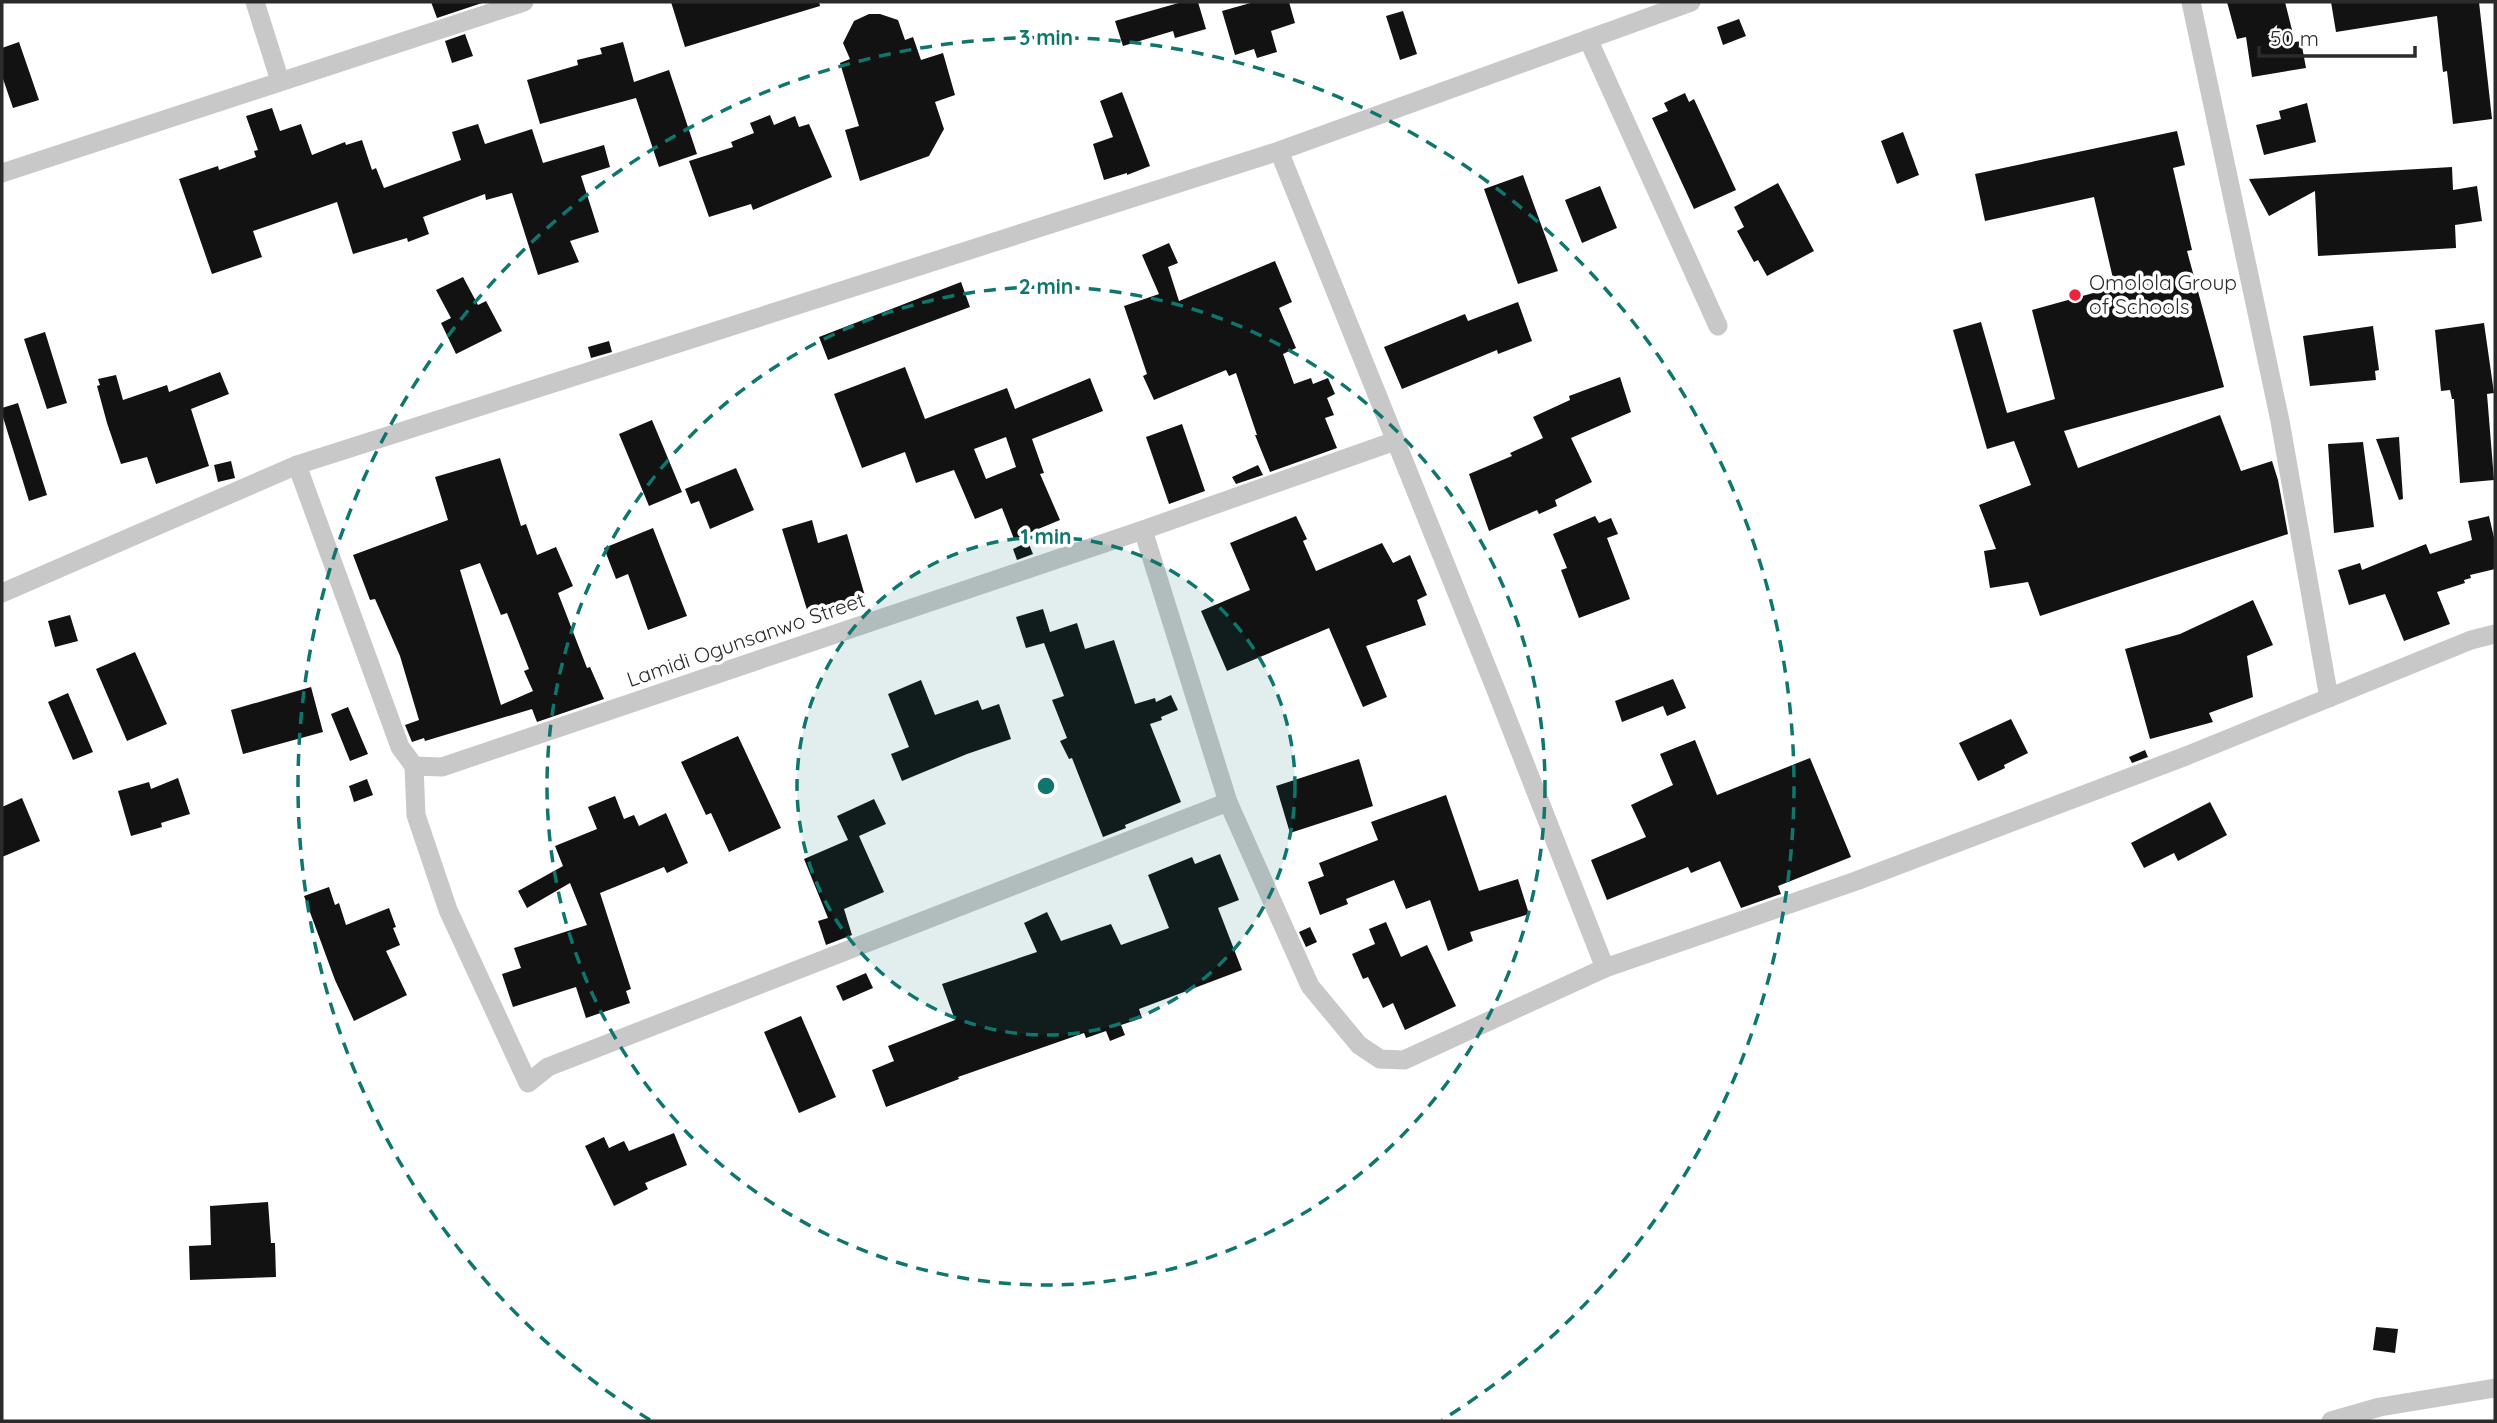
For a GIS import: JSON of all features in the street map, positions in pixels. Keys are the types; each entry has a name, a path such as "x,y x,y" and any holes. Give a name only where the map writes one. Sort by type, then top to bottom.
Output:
{"street":[{"path":"255,2 279,81"},
{"path":"2,173 524,2"},
{"path":"2,593 298,465 1279,151 1691,2"},
{"path":"2191,2 2280,421 2329,698"},
{"path":"1588,39 1718,326"},
{"path":"1279,151 1605,968"},
{"name":"Lamidi Ogunsanwo Street","path":"414,765 442,767 1143,530 1395,441"},
{"path":"298,465 400,747 414,765 416,815 448,911 528,1083 548,1067 1228,802"},
{"path":"1143,530 1228,802 1310,986 1359,1045 1380,1059 1404,1060 1605,968 1856,881 2186,756 2472,640 2495,634"},
{"path":"2331,1421 2380,1407 2495,1388"}],"building":[{"path":"431,2 485,2 437,18"},
{"path":"671,2 819,2 820,6 685,47"},
{"path":"1182,2 1198,2 1206,29 1175,38 1173,31 1123,46 1115,21"},
{"path":"1254,2 1289,2 1295,23 1271,31 1277,52 1257,58 1254,49 1235,55 1222,11"},
{"path":"2227,2 2285,2 2295,42 2301,41 2306,68 2252,77 2246,37 2237,39"},
{"path":"2331,2 2479,2 2492,119 2453,124 2447,71 2443,72 2437,16 2336,32"},
{"path":"1403,11 1417,54 1400,60 1386,16"},
{"path":"869,14 880,14 898,20 905,40 913,37 921,60 943,53 955,95 935,102 944,129 929,156 860,181 845,130 859,126 840,63 850,59 843,43 854,21"},
{"path":"1739,19 1746,36 1723,45 1717,27"},
{"path":"465,34 473,56 452,63 445,41"},
{"path":"19,42 39,100 13,108 2,76 2,48"},
{"path":"623,42 634,82 669,70 697,154 659,167 636,98 540,124 527,80 578,65 577,60 602,54 600,48"},
{"path":"1122,92 1150,166 1104,180 1093,144 1113,137 1100,101"},
{"path":"1685,93 1689,102 1694,99 1736,190 1694,209 1652,118 1668,111 1664,103"},
{"path":"2307,103 2316,142 2264,155 2256,125 2281,119 2279,111"},
{"path":"272,108 280,131 301,124 312,155 345,142 346,145 362,140 372,170 376,168 384,188 461,160 452,132 478,124 485,144 532,129 543,163 604,145 610,167 581,176 599,232 570,241 579,262 538,275 512,193 486,200 485,194 423,217 429,234 408,242 407,238 353,254 337,202 253,231 262,257 212,274 179,179 218,166 219,170 256,157 254,151 258,150 246,116"},
{"path":"770,115 774,125 795,116 799,127 809,124 832,177 753,210 751,204 709,217 689,161 733,147 731,142 754,133 750,123"},
{"path":"2177,131 2185,165 2173,168 2192,250 2187,251 2224,387 2064,431 2078,468 2220,415 2241,471 2272,461 2288,534 2040,616 2028,582 1990,588 1984,551 1996,549 1979,505 2031,485 2014,441 1987,449 1953,330 1981,322 2007,413 2055,399 2032,310 2115,287 2094,197 1985,221 1975,174"},
{"path":"1903,132 1919,175 1897,184 1881,141"},
{"path":"2452,167 2453,190 2477,186 2482,221 2455,225 2456,248 2318,256 2315,191 2269,216 2249,179"},
{"path":"1523,175 1558,271 1518,284 1484,189"},
{"path":"1778,183 1814,251 1767,276 1758,260 1754,262 1737,231 1744,227 1734,207"},
{"path":"1600,186 1617,228 1582,243 1565,200"},
{"path":"1169,243 1178,263 1168,267 1179,301 1275,261 1292,302 1279,308 1296,348 1283,354 1294,384 1311,378 1313,384 1328,378 1335,394 1327,398 1334,415 1325,418 1337,448 1270,472 1255,435 1236,373 1229,376 1226,370 1154,400 1143,376 1147,374 1124,306 1159,294 1142,255"},
{"path":"463,277 478,305 486,301 502,331 456,354 441,323 451,318 436,290"},
{"path":"961,282 970,307 828,360 819,337"},
{"path":"1518,302 1532,341 1498,354 1497,350 1402,389 1384,347 1465,314 1468,321"},
{"path":"2484,323 2494,393 2487,394 2494,480 2460,483 2454,399 2450,390 2441,391 2435,330"},
{"path":"2373,326 2379,370 2375,371 2376,380 2310,386 2303,336"},
{"path":"45,332 67,403 47,409 24,339"},
{"path":"609,341 612,352 591,358 588,347"},
{"path":"905,367 925,419 1007,388 1015,409 1090,378 1103,411 1032,439 1044,473 1040,474 1060,520 1014,539 1002,508 975,519 954,470 916,483 905,452 862,468 834,394","holes":["1006,437 1016,467 986,479 974,449"]},
{"path":"220,372 229,394 191,409 209,466 156,484 147,457 121,464 107,423 97,386 100,385 98,379 116,375 123,400 167,385 169,392"},
{"path":"1620,377 1631,412 1571,438 1592,482 1555,500 1557,506 1539,514 1537,510 1489,531 1469,474 1512,456 1510,453 1543,438 1533,417 1570,400 1569,396"},
{"path":"18,403 47,495 29,501 2,414 2,408"},
{"path":"652,420 682,492 649,506 619,434"},
{"path":"1182,424 1205,491 1169,504 1146,437"},
{"path":"2399,437 2403,499 2399,500 2376,439"},
{"path":"2363,442 2374,527 2334,533 2328,444"},
{"path":"500,458 521,526 526,524 537,555 556,547 573,586 558,593 587,668 590,667 604,699 537,722 532,709 425,741 424,738 412,742 405,725 419,720 400,656 375,599 370,600 353,555 448,520 435,477","holes":["480,563 501,615 507,613 529,669 524,671 533,691 501,705 460,570"]},
{"path":"231,461 235,478 218,482 214,465"},
{"path":"1258,465 1263,475 1236,484 1232,477"},
{"path":"736,468 754,510 710,529 699,501 691,504 685,489"},
{"path":"1296,516 1307,539 1303,541 1316,571 1382,543 1393,563 1410,555 1427,595 1417,600 1426,625 1366,646 1387,697 1363,707 1329,628 1227,671 1201,611 1250,590 1230,543"},
{"path":"1595,516 1599,523 1611,518 1618,534 1607,538 1630,599 1579,618 1561,570 1567,568 1553,534"},
{"path":"2489,516 2495,542 2495,569 2470,575 2471,578 2464,580 2465,583 2437,592 2450,624 2404,641 2385,594 2349,605 2338,570 2360,563 2362,570 2426,544 2430,554 2472,540 2468,521"},
{"path":"812,520 818,543 847,534 865,596 808,613 782,529"},
{"path":"653,528 687,616 648,630 628,574 616,579 604,548"},
{"path":"1028,542 1033,554 1017,560 1013,549"},
{"path":"2253,600 2273,645 2247,656 2253,697 2209,713 2213,722 2150,739 2125,649 2180,634"},
{"path":"1043,609 1050,632 1077,623 1085,649 1114,640 1135,704 1155,698 1156,702 1171,695 1178,710 1150,724 1181,802 1103,837 1072,758 1069,759 1060,741 1067,738 1052,700 1064,696 1044,643 1026,648 1016,617"},
{"path":"70,615 78,641 55,647 48,621"},
{"path":"135,652 167,724 127,741 96,669"},
{"path":"1673,679 1686,708 1667,716 1663,706 1622,722 1615,701"},
{"path":"921,680 935,715 978,700 982,710 999,704 1011,739 902,781 891,754 909,747 888,694"},
{"path":"311,687 323,732 243,754 231,710"},
{"path":"68,693 93,752 73,760 48,702"},
{"path":"348,707 368,754 350,761 331,714"},
{"path":"2011,719 2028,753 1978,781 1959,743"},
{"path":"738,736 781,828 729,852 711,813 706,815 681,762"},
{"path":"1695,740 1717,795 1810,758 1851,857 1778,886 1781,894 1741,908 1720,861 1691,873 1688,867 1607,900 1591,860 1646,837 1631,805 1673,785 1660,754"},
{"path":"2145,750 2148,757 2132,763 2129,757"},
{"path":"1359,759 1373,806 1290,833 1276,786"},
{"path":"178,778 190,814 161,823 162,827 131,836 118,791 149,782 151,789"},
{"path":"367,779 373,795 354,802 349,786"},
{"path":"1446,795 1479,891 1518,879 1529,914 1470,932 1473,941 1448,951 1430,900 1406,909 1394,880 1346,899 1348,904 1320,915 1308,882 1324,876 1319,863 1378,840 1371,822"},
{"path":"615,796 624,819 634,815 639,826 666,813 688,863 667,873 664,867 600,893 631,989 626,991 630,1003 586,1018 576,987 513,1007 502,974 521,968 514,948 587,925 570,883 527,908 518,891 563,866 555,846 597,829 588,807"},
{"path":"22,798 40,841 2,857 2,807"},
{"path":"874,799 886,824 859,836 884,892 844,909 852,935 826,945 818,921 828,918 804,859 848,840 837,816"},
{"path":"2210,802 2227,835 2178,861 2174,853 2144,868 2131,843"},
{"path":"1220,854 1239,900 1218,908 1242,970 1139,1009 1142,1018 1121,1025 1125,1035 1110,1041 1106,1031 1086,1038 1084,1033 958,1077 959,1079 886,1107 872,1070 894,1061 888,1046 955,1020 942,984 1037,952 1024,923 1047,912 1061,941 1111,924 1121,945 1169,928 1148,875 1192,857 1195,864"},
{"path":"329,887 335,905 339,903 346,925 389,908 400,945 386,951 407,995 354,1021 335,980 304,896"},
{"path":"1386,922 1401,957 1427,945 1456,1006 1405,1030 1393,1003 1383,1008 1368,977 1363,979 1352,954 1375,944 1369,929"},
{"path":"1310,927 1317,942 1306,947 1299,932"},
{"path":"866,973 873,988 843,1001 836,986"},
{"path":"801,1016 836,1097 799,1113 764,1032"},
{"path":"674,1133 687,1165 645,1183 648,1189 614,1206 585,1146 604,1137 609,1148 624,1141 629,1151"},
{"path":"268,1202 271,1243 275,1243 276,1277 190,1280 189,1246 211,1245 210,1206"},
{"path":"2376,1327 2398,1329 2395,1353 2373,1350"}],"place":[{"name":"Omolola Group of Schools","path":"2075,295"}]}
